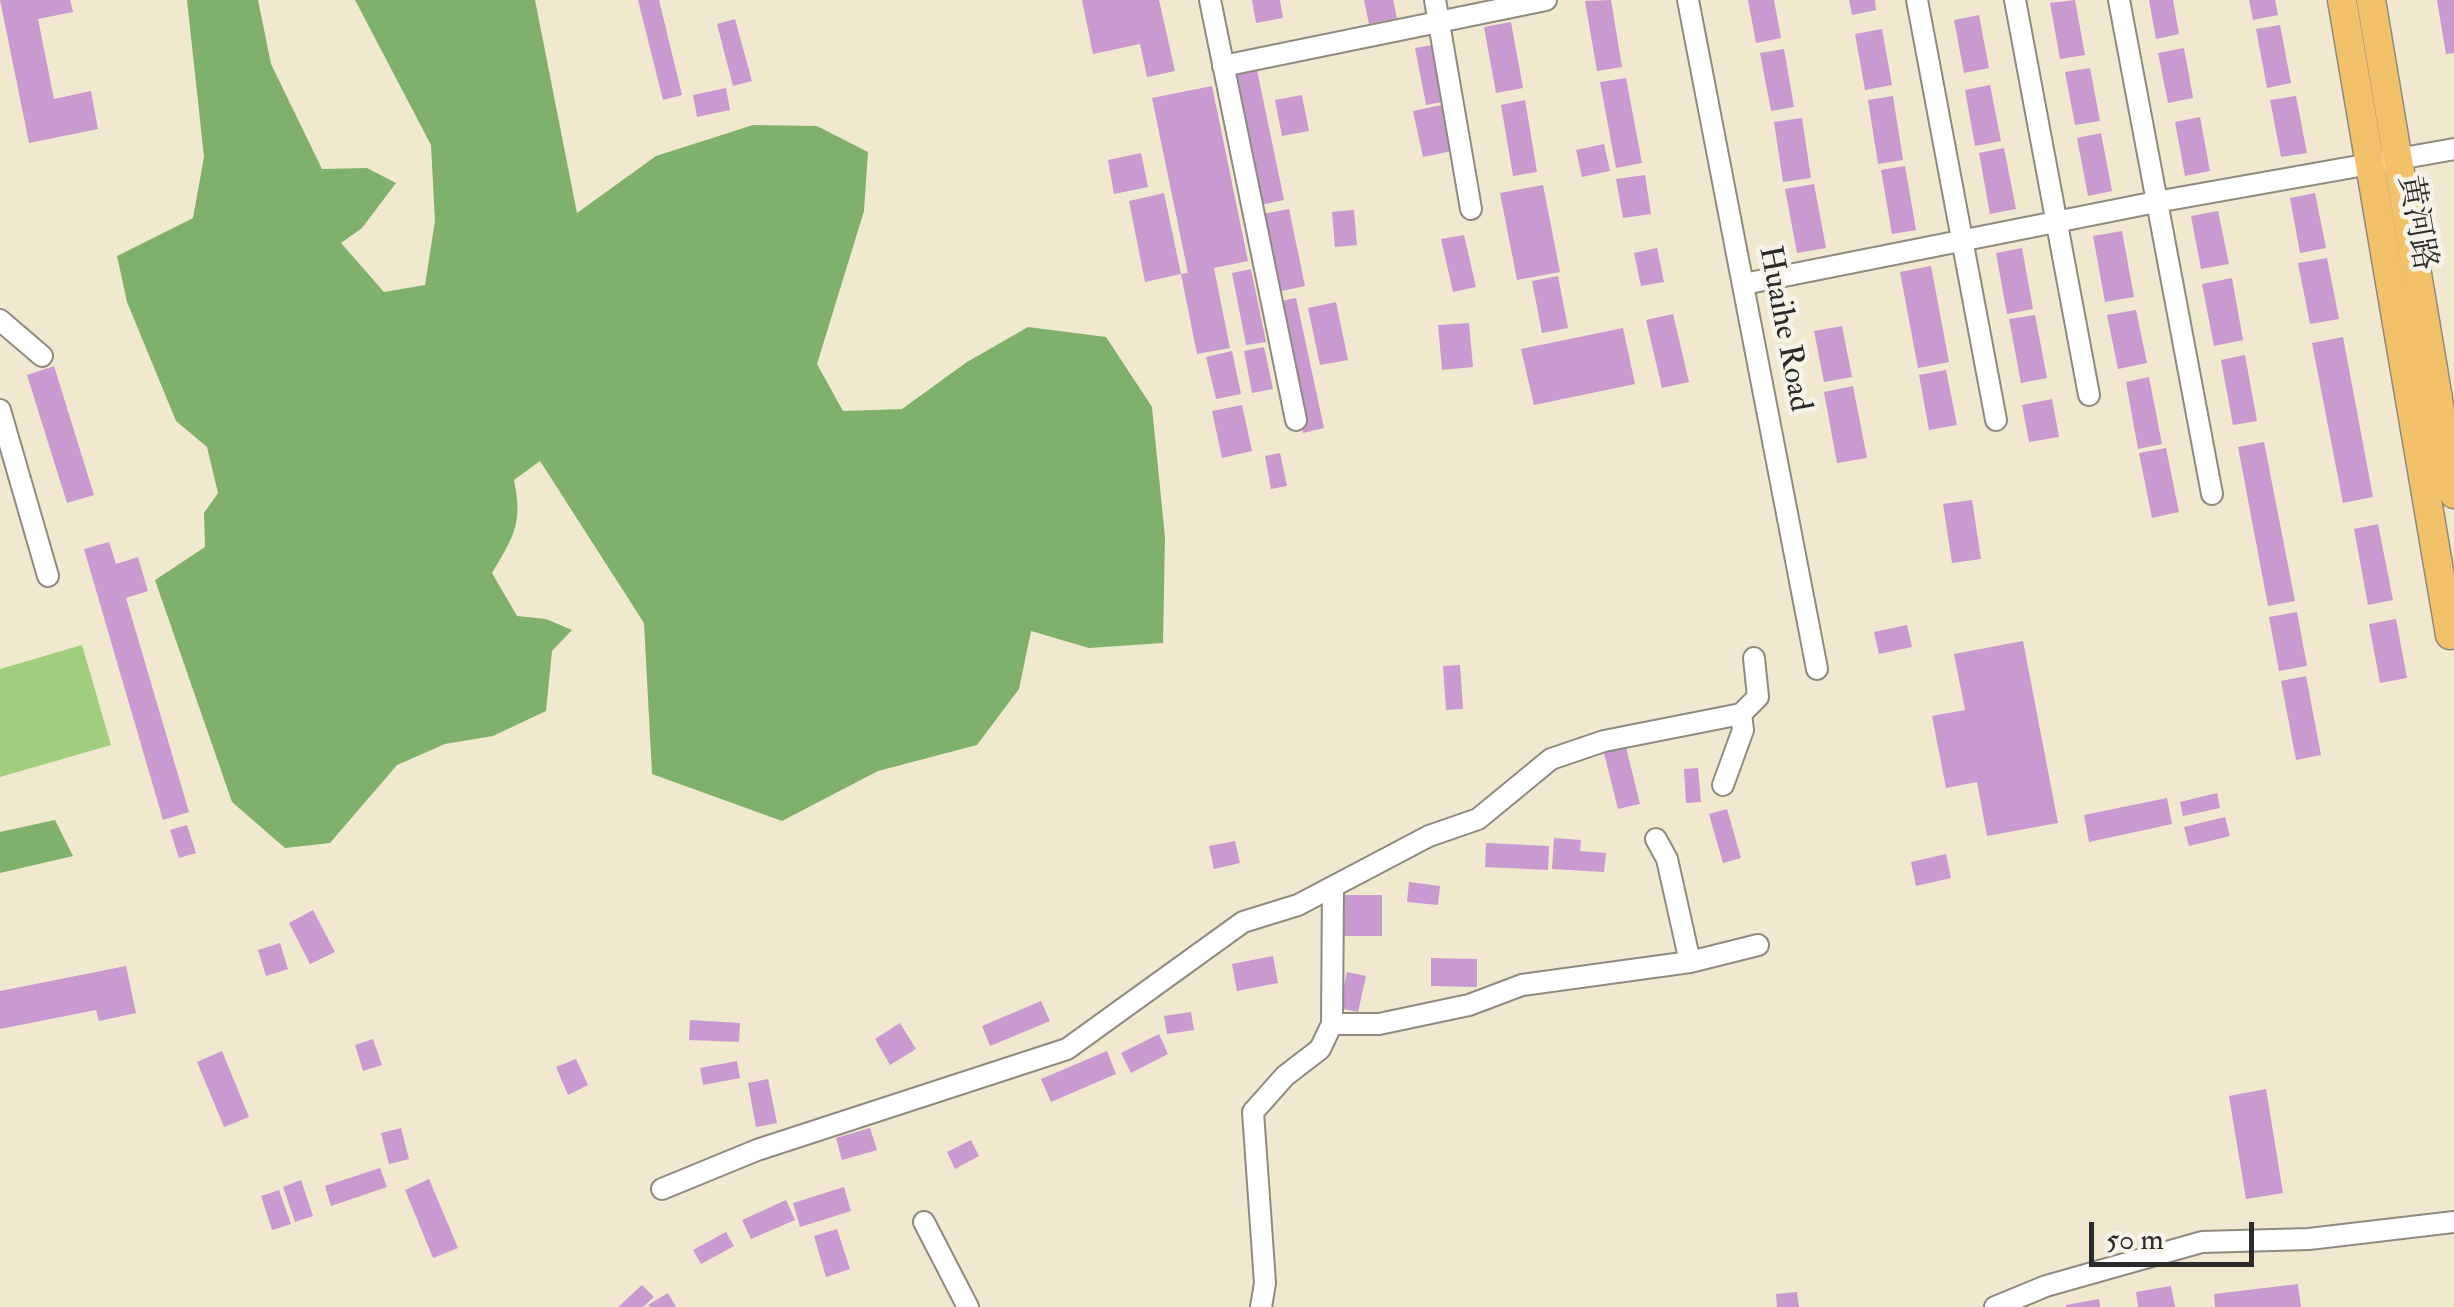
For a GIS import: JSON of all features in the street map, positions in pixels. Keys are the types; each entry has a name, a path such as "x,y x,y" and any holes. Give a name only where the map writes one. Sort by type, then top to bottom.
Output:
{"main road":[{"name":"黄河路","path":"2342,0 2383,159 2453,484"},
{"name":"黄河路","path":"2371,0 2383,159 2452,635"}],"street":[{"path":"1210,0 1296,420"},
{"path":"1434,0 1471,209"},
{"path":"1223,66 1546,0"},
{"name":"Huaihe Road","path":"1688,0 1817,669"},
{"path":"1916,0 1996,420"},
{"path":"2015,0 2089,395"},
{"path":"2119,0 2212,494"},
{"path":"1744,284 2156,202 2454,149"},
{"path":"0,320 42,356"},
{"path":"0,410 48,576"},
{"path":"662,1189 758,1150 1067,1049 1243,922 1298,906 1429,836 1478,820 1551,759 1604,740 1740,714 1758,697 1754,658"},
{"path":"1723,785 1743,730 1740,714"},
{"path":"1656,839 1666,859 1690,962"},
{"path":"1260,1307 1265,1283 1254,1112 1285,1076 1320,1049 1332,1024 1333,887"},
{"path":"1332,1024 1380,1024 1469,1005 1522,984 1690,962 1758,945"},
{"path":"924,1222 968,1307"},
{"path":"1995,1307 2046,1286 2202,1242 2309,1239 2454,1222"}],"green space":[{"path":"187,0 258,0 271,64 322,169 367,168 396,183 362,228 341,243 384,292 425,285 435,221 431,145 355,0 535,0 577,213 656,156 753,125 817,126 868,152 864,211 817,364 843,411 902,409 967,362 1028,327 1106,337 1152,407 1165,537 1163,643 1089,648 1031,631 1019,689 977,745 878,771 782,821 652,774 644,623 540,461 514,480 515,529 492,573 517,616 546,619 572,630 552,651 546,711 493,736 445,744 397,765 330,843 285,848 232,802 155,580 205,547 204,513 218,493 207,447 176,421 127,302 117,256 193,218 204,157"},
{"path":"82,645 111,745 0,777 0,669"},
{"path":"55,820 73,856 0,873 0,832"}],"building":[{"path":"0,0 70,0 73,12 38,19 54,99 91,91 98,129 29,143"},
{"path":"638,0 659,0 682,95 663,100"},
{"path":"1082,0 1159,0 1175,71 1147,77 1140,44 1093,54"},
{"path":"1252,0 1280,0 1283,18 1256,23"},
{"path":"1364,0 1393,0 1397,18 1369,24"},
{"path":"1611,0 1622,67 1597,71 1585,1"},
{"path":"1748,0 1774,0 1781,38 1756,43"},
{"path":"1849,0 1875,0 1876,10 1852,15"},
{"path":"2075,0 2085,55 2060,59 2050,3"},
{"path":"2149,0 2173,0 2179,34 2156,39"},
{"path":"2249,0 2275,0 2278,15 2253,20"},
{"path":"2437,0 2454,0 2454,53 2446,54"},
{"path":"1979,15 1989,68 1964,73 1954,20"},
{"path":"735,19 752,81 733,86 717,24"},
{"path":"1511,22 1523,88 1496,93 1484,27"},
{"path":"2280,25 2291,83 2267,88 2256,29"},
{"path":"1882,29 1892,85 1865,90 1855,34"},
{"path":"1432,45 1443,102 1426,105 1415,48"},
{"path":"2184,48 2193,98 2168,103 2158,53"},
{"path":"1784,49 1794,107 1771,111 1760,53"},
{"path":"2090,68 2100,121 2075,125 2065,72"},
{"path":"1257,70 1284,200 1261,205 1233,75"},
{"path":"1626,78 1642,163 1616,168 1600,82"},
{"path":"1990,85 2001,141 1975,146 1965,90"},
{"path":"1212,86 1248,261 1214,268 1230,348 1197,354 1181,274 1188,273 1152,98"},
{"path":"726,88 730,110 697,117 693,95"},
{"path":"1302,95 1309,131 1282,136 1275,100"},
{"path":"1893,96 1903,160 1878,164 1868,100"},
{"path":"2296,96 2307,153 2281,157 2270,100"},
{"path":"1525,100 1537,172 1513,176 1501,105"},
{"path":"1441,105 1452,151 1423,157 1413,111"},
{"path":"2200,117 2210,171 2185,176 2175,122"},
{"path":"1802,118 1811,178 1783,182 1774,122"},
{"path":"2101,133 2112,191 2088,196 2077,138"},
{"path":"1604,144 1610,171 1582,177 1576,150"},
{"path":"2004,148 2016,209 1990,214 1979,153"},
{"path":"1141,153 1148,187 1114,194 1108,160"},
{"path":"1905,166 1916,230 1892,234 1881,170"},
{"path":"1645,175 1651,214 1623,218 1616,179"},
{"path":"1814,184 1826,248 1797,253 1785,189"},
{"path":"1543,185 1560,272 1517,280 1500,193"},
{"path":"1164,193 1181,274 1145,282 1129,201"},
{"path":"2315,193 2326,248 2300,253 2290,198"},
{"path":"1289,209 1305,286 1277,292 1262,214"},
{"path":"1354,210 1357,245 1335,247 1332,212"},
{"path":"2218,211 2229,264 2201,269 2191,216"},
{"path":"2122,231 2134,297 2105,302 2093,236"},
{"path":"1464,235 1476,287 1453,292 1441,239"},
{"path":"1657,248 1664,282 1641,286 1634,253"},
{"path":"2022,248 2033,309 2007,314 1996,253"},
{"path":"2327,258 2339,319 2310,324 2298,263"},
{"path":"1931,266 1949,362 1918,368 1900,272"},
{"path":"1251,269 1266,342 1246,345 1232,273"},
{"path":"1558,276 1568,328 1542,333 1532,281"},
{"path":"2232,278 2243,340 2214,346 2202,284"},
{"path":"1296,298 1324,428 1303,433 1276,302"},
{"path":"1336,302 1348,360 1320,365 1308,308"},
{"path":"2136,310 2147,363 2118,369 2107,315"},
{"path":"1673,314 1689,382 1662,388 1646,320"},
{"path":"2035,315 2047,378 2021,383 2009,319"},
{"path":"1469,323 1473,367 1442,370 1438,325"},
{"path":"1842,326 1852,377 1824,382 1814,331"},
{"path":"1623,328 1635,384 1534,405 1521,349"},
{"path":"2343,337 2373,497 2343,503 2312,343"},
{"path":"1264,347 1273,389 1252,393 1244,351"},
{"path":"1232,351 1241,394 1216,399 1206,357"},
{"path":"2245,355 2257,421 2233,425 2221,360"},
{"path":"54,366 94,495 67,503 27,375"},
{"path":"1946,370 1957,425 1929,430 1919,375"},
{"path":"2149,377 2162,444 2138,449 2126,382"},
{"path":"1853,386 1867,458 1837,463 1824,392"},
{"path":"2052,399 2059,437 2029,442 2022,405"},
{"path":"1242,405 1252,451 1222,458 1212,411"},
{"path":"2264,442 2295,601 2268,606 2238,447"},
{"path":"2166,448 2179,512 2152,518 2139,453"},
{"path":"1280,453 1287,486 1271,489 1265,456"},
{"path":"1972,500 1981,559 1952,563 1943,504"},
{"path":"2378,524 2393,600 2368,605 2354,529"},
{"path":"109,542 116,564 138,557 148,591 126,598 189,812 163,820 84,549"},
{"path":"2297,612 2307,666 2279,671 2269,617"},
{"path":"2396,619 2407,678 2380,683 2369,624"},
{"path":"1907,625 1912,647 1879,654 1874,632"},
{"path":"2023,641 2058,823 1987,836 1977,782 1946,788 1932,716 1965,710 1954,654"},
{"path":"1460,665 1463,709 1446,710 1443,666"},
{"path":"2306,676 2321,755 2296,760 2281,681"},
{"path":"1625,743 1640,804 1618,809 1603,749"},
{"path":"1698,768 1701,802 1686,803 1684,769"},
{"path":"2217,793 2220,808 2183,816 2180,802"},
{"path":"2167,798 2172,824 2089,842 2084,815"},
{"path":"1727,809 1741,858 1723,863 1709,814"},
{"path":"2225,817 2230,836 2189,846 2184,827"},
{"path":"187,825 196,853 179,858 170,830"},
{"path":"1554,838 1581,840 1580,851 1606,853 1604,872 1552,869"},
{"path":"1235,841 1240,863 1214,869 1209,846"},
{"path":"1486,843 1549,846 1548,870 1485,867"},
{"path":"1946,854 1951,878 1916,886 1911,862"},
{"path":"1409,882 1440,886 1438,905 1407,902"},
{"path":"1336,895 1382,895 1382,936 1336,936"},
{"path":"313,910 335,952 310,964 289,923"},
{"path":"280,943 288,969 266,976 258,950"},
{"path":"1273,956 1278,983 1237,991 1232,964"},
{"path":"1431,958 1477,959 1477,987 1431,986"},
{"path":"126,966 136,1013 99,1021 96,1010 0,1029 0,991"},
{"path":"1347,972 1366,976 1358,1012 1339,1008"},
{"path":"1041,1001 1050,1021 990,1046 982,1026"},
{"path":"1191,1012 1194,1030 1167,1034 1164,1016"},
{"path":"690,1020 740,1023 739,1042 689,1040"},
{"path":"900,1023 916,1049 890,1065 875,1039"},
{"path":"1159,1034 1168,1054 1131,1073 1121,1053"},
{"path":"373,1039 382,1065 363,1071 355,1045"},
{"path":"222,1051 249,1117 224,1127 197,1062"},
{"path":"1107,1051 1116,1074 1051,1102 1041,1079"},
{"path":"576,1059 588,1085 568,1095 556,1067"},
{"path":"737,1061 740,1078 703,1085 700,1068"},
{"path":"768,1079 777,1123 756,1127 748,1083"},
{"path":"2266,1089 2283,1193 2246,1199 2229,1096"},
{"path":"401,1128 409,1159 389,1164 381,1133"},
{"path":"870,1128 877,1150 842,1160 836,1138"},
{"path":"971,1140 979,1156 955,1169 947,1152"},
{"path":"380,1168 387,1187 331,1206 325,1186"},
{"path":"429,1179 458,1248 433,1258 405,1190"},
{"path":"301,1180 313,1216 295,1222 283,1187"},
{"path":"844,1187 851,1211 800,1227 793,1203"},
{"path":"279,1190 291,1224 272,1230 261,1196"},
{"path":"786,1200 795,1220 751,1239 742,1220"},
{"path":"837,1229 850,1269 826,1277 814,1236"},
{"path":"726,1232 734,1246 701,1264 693,1250"},
{"path":"2298,1284 2301,1307 2215,1307 2214,1294"},
{"path":"642,1285 654,1297 643,1307 618,1307"},
{"path":"2171,1286 2175,1307 2138,1307 2136,1292"},
{"path":"1797,1292 1799,1307 1777,1307 1776,1294"},
{"path":"668,1293 676,1307 648,1305"},
{"path":"2099,1299 2100,1307 2066,1307 2066,1305"}]}
